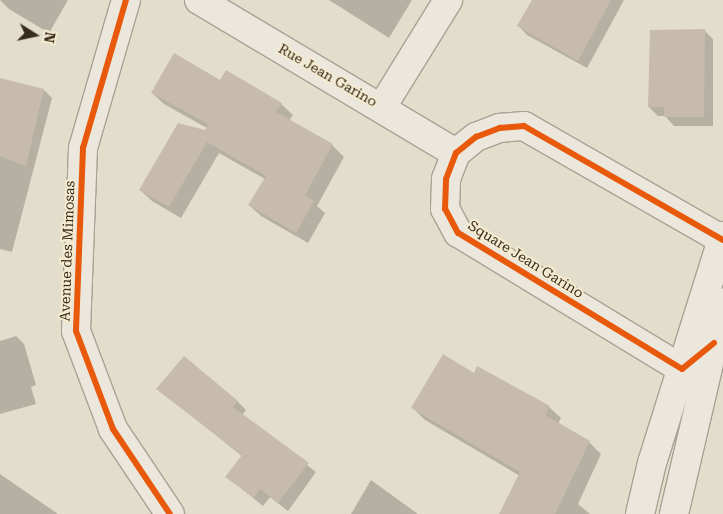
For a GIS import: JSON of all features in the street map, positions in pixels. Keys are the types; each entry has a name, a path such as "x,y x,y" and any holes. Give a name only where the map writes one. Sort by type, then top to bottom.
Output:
{"street":[{"name":"Avenue des Mimosas","path":"126,0 83,148 76,331 113,429 170,514"},
{"name":"Rue Jean Garino","path":"199,0 456,152"},
{"path":"382,107 448,0"},
{"path":"456,152 476,137 500,128 524,126 723,238 652,463 640,514"},
{"name":"Square Jean Garino","path":"456,152 446,179 445,209 458,233 682,369"},
{"path":"674,514 723,303"},
{"path":"682,369 714,343"},
{"path":"651,514 657,481 652,463"}],"building":[{"path":"532,0 611,0 578,61 517,26"},
{"path":"705,29 704,117 664,117 664,107 648,107 650,30"},
{"path":"174,53 220,80 226,70 282,103 276,112 333,144 305,195 314,201 296,233 248,205 266,176 207,142 169,207 139,190 178,123 205,130 208,124 151,93"},
{"path":"0,78 44,89 26,166 0,156"},
{"path":"443,354 474,373 477,366 550,406 545,415 590,441 555,514 499,514 520,472 411,408"},
{"path":"184,356 238,401 233,407 309,463 278,503 260,489 254,498 225,477 242,455 156,389"}],"cycle path":[{"path":"126,0 83,148 76,331 113,429 170,514"},
{"path":"714,343 682,369 458,233 445,209 446,179 456,153 476,137 500,128 524,126 723,240"}]}
